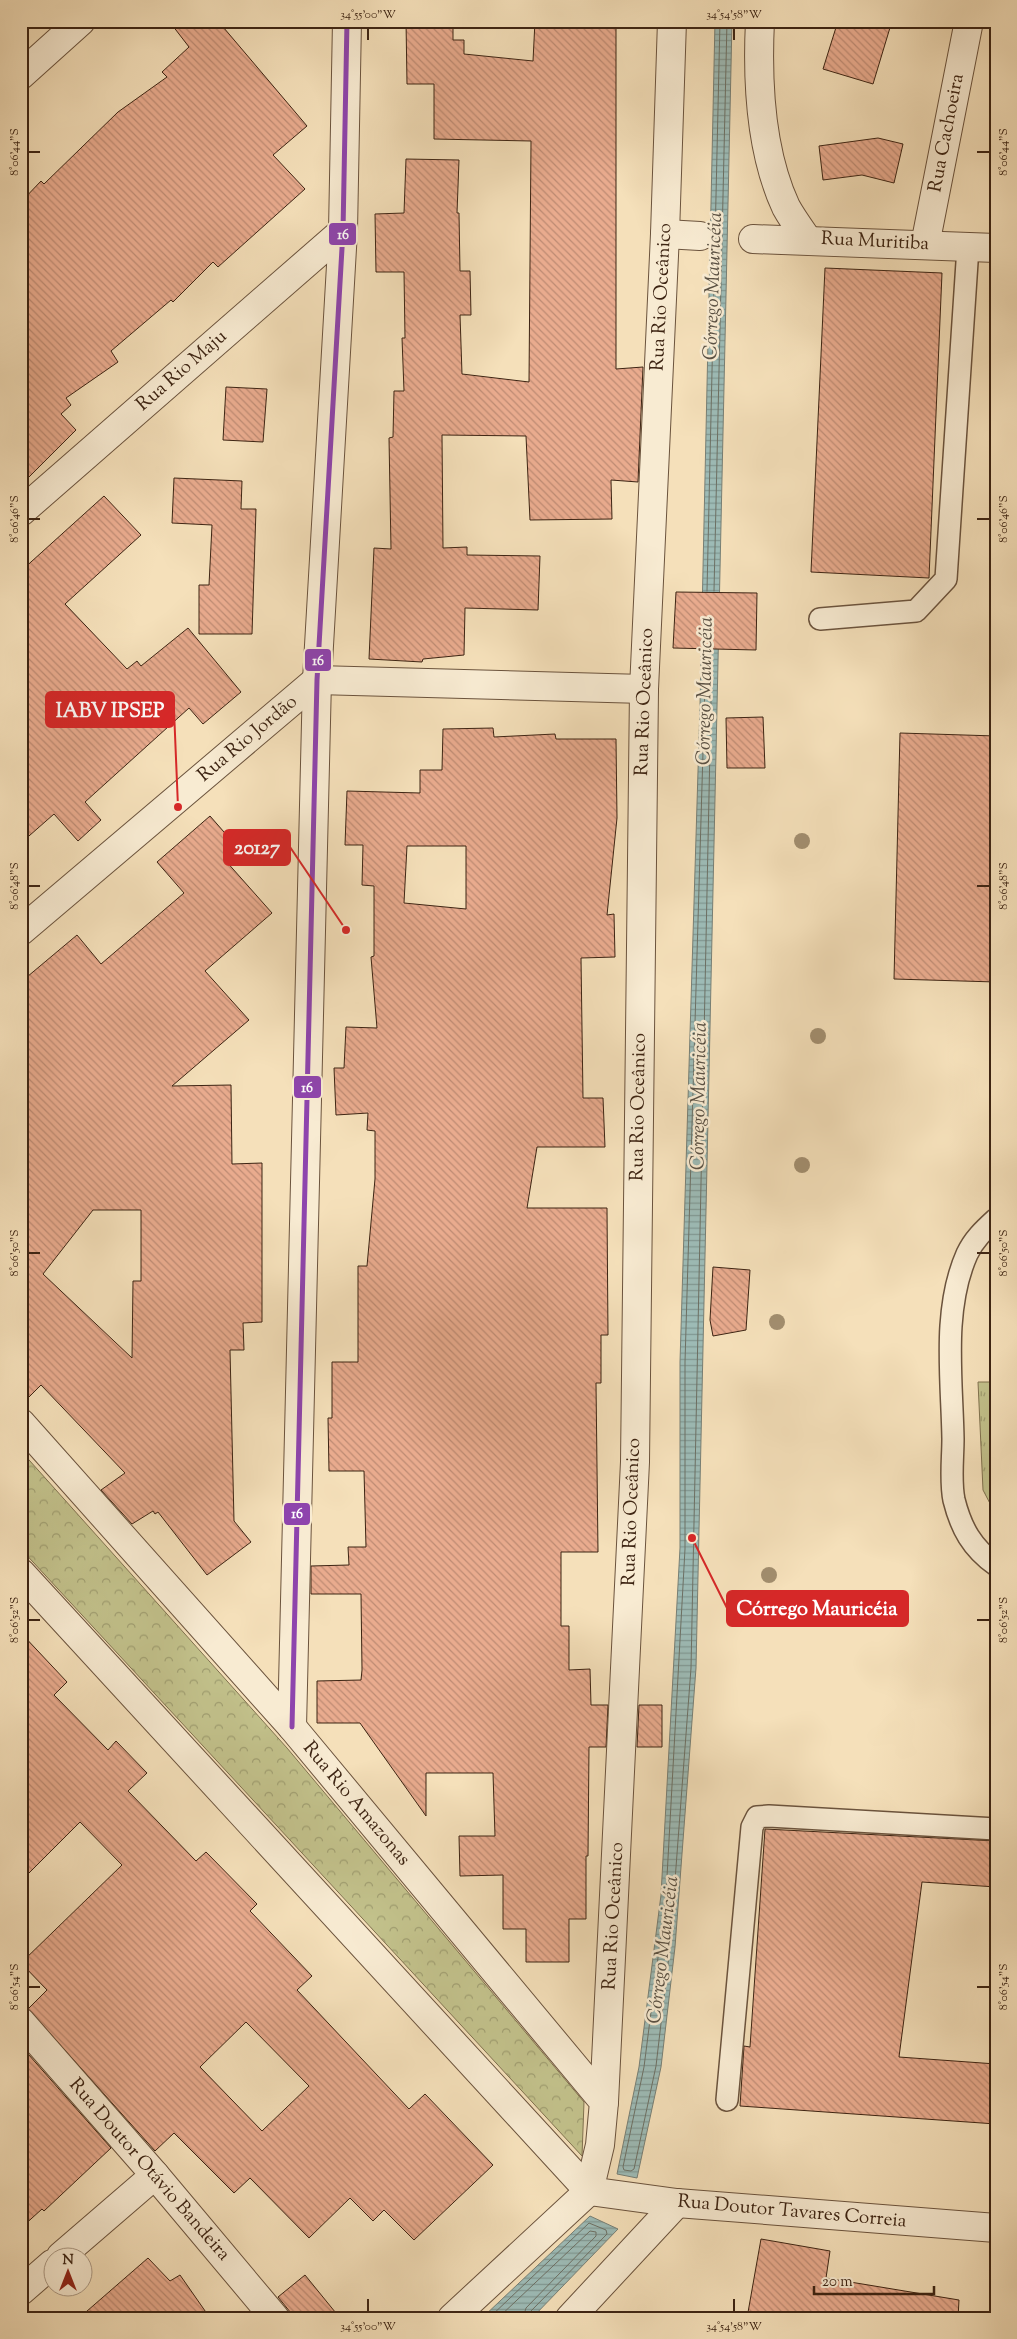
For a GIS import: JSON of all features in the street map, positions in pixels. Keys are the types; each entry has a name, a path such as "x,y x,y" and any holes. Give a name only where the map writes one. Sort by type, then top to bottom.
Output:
{"street":[{"path":"21,75 81,21"},
{"path":"292,1727 317,680 343,231 347,21"},
{"name":"Rua Rio Oceânico","path":"589,2191 600,2145 604,2102 635,1462 644,689 665,234 672,21"},
{"path":"760,21 759,78 765,131 773,167 786,207 807,239"},
{"name":"Rua Cachoeira","path":"925,245 969,21"},
{"name":"Rua Rio Maju","path":"21,512 343,231"},
{"path":"665,234 700,236"},
{"name":"Rua Muritiba","path":"754,239 807,239 996,248"},
{"path":"317,680 644,689"},
{"name":"Rua Rio Jordão","path":"21,931 317,680"},
{"name":"Rua Rio Amazonas","path":"21,1423 292,1727 604,2102"},
{"path":"21,1573 589,2191 452,2318"},
{"name":"Rua Doutor Otávio Bandeira","path":"21,2022 155,2175 275,2318"},
{"path":"73,2246 155,2175"},
{"name":"Rua Doutor Tavares Correia","path":"589,2191 676,2203 996,2228"},
{"path":"570,2318 676,2203"},
{"path":"21,2291 42,2273"}],"lane":[{"path":"820,619 916,611 946,579 968,247"},
{"path":"996,1219 975,1239 967,1255 958,1280 951,1321 954,1498 963,1528 979,1554 996,1566"},
{"path":"726,2100 752,1827 758,1817 769,1816 996,1829"}],"green space":[{"path":"996,1260 996,1515 983,1490 978,1382 995,1382"},
{"path":"21,1451 287,1748 584,2102 582,2156 21,1549"}],"water":[{"path":"715,21 732,21 696,1668 675,1947 661,2067 637,2178 617,2174 639,2067 661,1895 680,1548 680,1362 700,706"},
{"path":"590,2216 618,2229 532,2318 482,2318"}],"building":[{"path":"169,21 218,21 307,126 273,155 305,189 218,267 213,262 173,302 171,300 111,351 118,362 66,398 71,405 61,414 76,430 21,485 21,202 41,181 44,184 118,112 167,77 162,72 189,47"},
{"path":"406,21 453,21 453,40 464,40 464,54 533,61 535,21 616,21 616,369 643,367 638,482 611,480 612,519 530,520 526,436 442,435 443,548 467,547 467,555 540,556 538,610 465,608 464,655 423,659 422,662 369,659 374,548 391,549 389,438 393,437 394,391 404,391 402,338 405,338 404,272 376,272 375,214 404,213 406,159 459,160 457,213 459,213 460,271 470,271 471,315 460,315 462,374 529,382 531,141 434,139 434,84 407,84"},
{"path":"838,21 892,21 873,84 823,69"},
{"path":"878,138 903,144 894,183 862,175 823,180 819,146"},
{"path":"825,268 942,273 929,578 811,572"},
{"path":"226,387 267,389 263,442 223,440"},
{"path":"174,478 242,481 241,509 256,509 252,634 199,634 199,585 209,585 212,525 172,523"},
{"path":"104,496 141,535 65,604 127,669 137,661 141,666 188,628 241,692 203,724 189,708 85,802 101,820 78,841 54,814 21,843 21,571"},
{"path":"676,592 757,593 756,650 673,648"},
{"path":"763,717 765,768 727,768 726,718"},
{"path":"493,728 494,737 555,734 556,739 616,739 617,818 607,915 614,914 615,957 581,958 583,1098 603,1098 605,1147 537,1147 527,1208 607,1208 608,1335 601,1335 601,1383 596,1383 598,1552 561,1552 561,1626 569,1626 569,1670 590,1669 591,1705 608,1705 606,1747 589,1747 586,1919 569,1919 569,1962 526,1962 526,1929 503,1929 503,1875 460,1876 459,1836 495,1836 493,1773 426,1773 426,1816 360,1723 317,1723 317,1681 361,1680 361,1594 311,1594 311,1566 349,1565 348,1547 366,1547 364,1471 329,1471 328,1418 332,1418 332,1362 358,1362 358,1266 367,1266 375,1179 375,1131 367,1130 368,1113 336,1115 334,1068 344,1068 346,1027 377,1028 371,957 374,956 374,886 362,885 363,845 345,845 347,791 420,793 420,770 442,770 443,729","holes":["407,846 466,846 466,909 404,903"]},
{"path":"900,733 996,736 996,982 894,979"},
{"path":"210,816 238,848 225,860 272,913 205,971 249,1020 172,1086 231,1085 232,1164 262,1163 262,1322 243,1323 244,1350 230,1350 234,1521 251,1542 207,1575 158,1512 155,1514 153,1511 132,1524 101,1490 125,1473 41,1385 21,1405 21,982 77,935 101,964 184,893 157,862","holes":["93,1210 141,1210 141,1281 133,1281 132,1358 43,1274"]},
{"path":"713,1267 750,1270 746,1330 713,1336 710,1320"},
{"path":"21,1633 67,1682 54,1695 108,1750 116,1741 147,1773 128,1791 196,1861 206,1852 257,1904 250,1911 312,1976 297,1990 409,2109 425,2094 493,2165 414,2240 384,2210 373,2221 350,2198 309,2238 250,2178 234,2193 174,2133 155,2151 28,2009 47,1990 21,1963 122,1865 80,1822 21,1881","holes":["246,2022 309,2086 262,2131 200,2067"]},
{"path":"639,1705 662,1705 662,1747 637,1747"},
{"path":"765,1829 996,1841 996,1887 922,1882 899,2057 996,2064 996,2124 740,2106 744,2046 750,2047"},
{"path":"21,2046 111,2148 44,2211 42,2209 21,2228"},
{"path":"761,2239 830,2251 826,2278 959,2300 958,2318 747,2318"},
{"path":"148,2258 170,2281 180,2275 210,2318 79,2318"},
{"path":"305,2275 340,2318 295,2318 278,2297"}],"transit line":[{"name":"16","path":"292,1727 317,680 343,231 347,21"}],"place":[{"name":"IABV IPSEP","path":"178,807"},
{"name":"20127","path":"346,930"},
{"name":"Córrego Mauricéia","path":"692,1538"}]}
